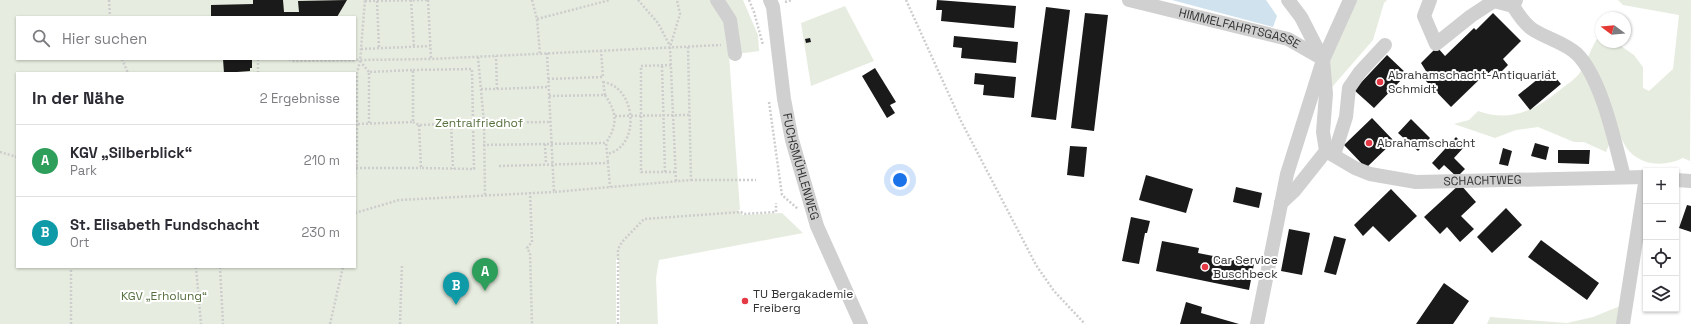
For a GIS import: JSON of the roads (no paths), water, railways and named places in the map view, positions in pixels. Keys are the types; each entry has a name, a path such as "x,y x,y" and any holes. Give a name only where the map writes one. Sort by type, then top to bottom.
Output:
{"street":[{"path":"717,0 730,20 735,49"},
{"name":"FUCHSMÜHLENWEG","path":"770,0 773,7 784,99 792,140 814,218 861,324"},
{"name":"HIMMELFAHRTSGASSE","path":"1129,0 1288,39 1323,60"},
{"name":"HIMMELFAHRTSGASSE","path":"1288,0 1301,18 1323,60 1326,94 1323,132 1330,153"},
{"path":"1257,324 1287,174 1323,60 1350,0"},
{"path":"1430,0 1424,16 1436,44 1494,1 1513,2 1520,17 1531,28 1559,42 1577,54 1592,75 1610,126 1624,177"},
{"path":"1281,203 1330,153 1346,117 1349,88 1360,72 1385,45"},
{"name":"SCHACHTWEG","path":"1330,153 1355,168 1370,174 1416,182 1643,177"},
{"path":"1679,180 1691,181"},
{"path":"1622,324 1643,195"}],"water":[{"path":"1172,0 1266,0 1277,16 1273,27"}],"place":[{"name":"Abrahamschacht-Antiquariat Schmidt","path":"1380,82"},
{"name":"Abrahamschacht","path":"1369,143"},
{"name":"Car Service Buschbeck","path":"1205,267"},
{"name":"KGV „Silberblick“","path":"485,291"},
{"name":"TU Bergakademie Freiberg","path":"745,301"},
{"name":"St. Elisabeth Fundschacht","path":"456,305"}],"park label":[{"name":"Zentralfriedhof","path":"479,123"},
{"name":"KGV „Erholung“","path":"164,296"}]}
